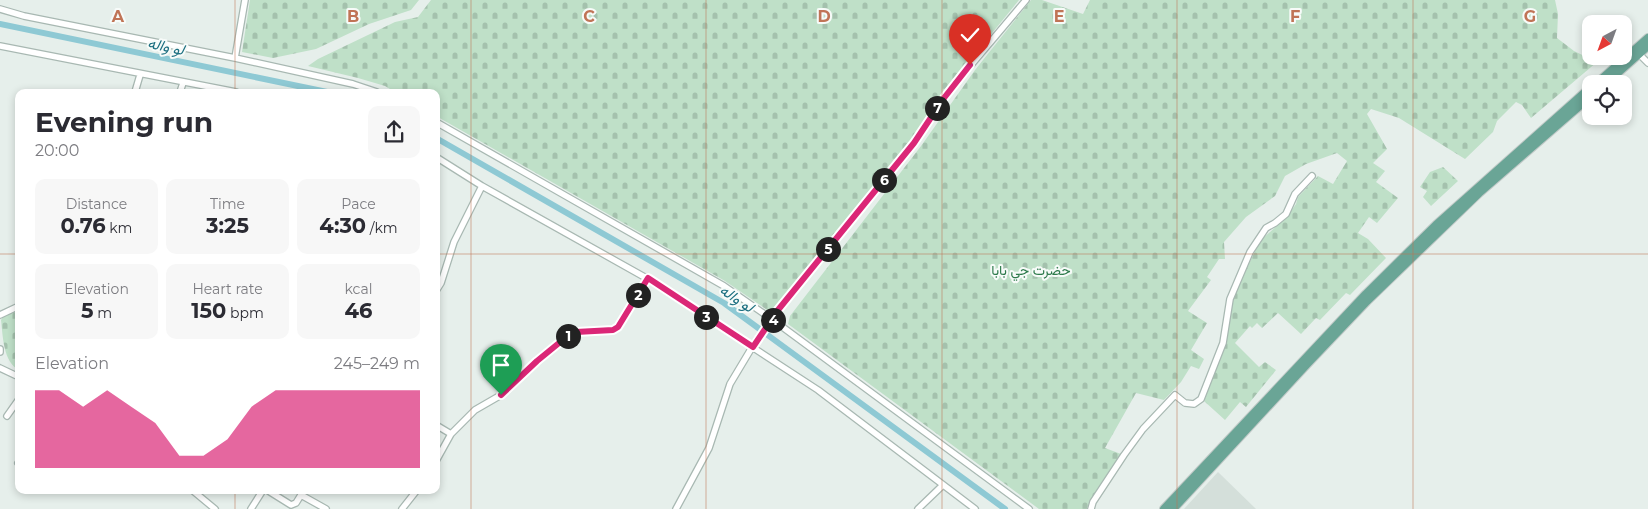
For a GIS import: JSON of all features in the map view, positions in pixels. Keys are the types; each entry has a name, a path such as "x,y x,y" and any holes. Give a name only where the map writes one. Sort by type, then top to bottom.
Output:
{"main road":[{"path":"1606,75 1648,38"},
{"path":"1615,75 1648,46"},
{"path":"1172,509 1217,456 1366,294 1582,95"},
{"path":"1436,230 1582,104"},
{"path":"1164,509 1217,456"}],"street":[{"path":"235,58 245,0"},
{"path":"676,509 709,448 730,384 778,310 914,143 949,91 1026,0"},
{"path":"0,9 24,16 235,58 368,89"},
{"path":"0,46 218,89"},
{"path":"1639,54 1648,64"},
{"path":"136,89 140,75"},
{"path":"181,89 183,83"},
{"path":"440,124 724,286 1029,509"},
{"path":"440,160 482,186 648,278 754,346 818,390 975,509"},
{"path":"1091,509 1093,502 1129,449 1174,395 1186,403 1194,404 1201,399 1223,343 1230,299 1250,252 1266,228 1275,224 1286,214 1295,194 1312,176"},
{"path":"440,285 454,242 482,186"},
{"path":"440,454 451,434 475,410 501,395 537,361 570,334 613,330 618,327 648,278"},
{"path":"0,315 15,308"},
{"path":"0,368 15,374"},
{"path":"7,416 15,405"},
{"path":"440,427 451,434"},
{"path":"918,509 942,485"},
{"path":"199,494 215,509"},
{"path":"253,508 262,494"},
{"path":"272,494 291,505 296,503 301,494"},
{"path":"305,494 326,509"},
{"path":"402,509 414,494"}],"shaded area":[{"path":"1218,472 1256,509 1184,509"}],"green space":[{"path":"250,0 419,0 411,10 369,24 316,49 273,58 242,52"},
{"path":"431,0 1019,0 940,97 910,141 770,312 725,281 440,118 440,89 390,89 358,78 308,66 318,59 395,22 418,17"},
{"name":"حضرت جي بابا","path":"1031,0 1042,0 1083,14 1090,0 1555,0 1558,14 1557,38 1582,55 1582,65 1593,65 1531,118 1522,105 1516,102 1497,121 1493,132 1465,159 1399,118 1371,109 1367,114 1387,149 1373,163 1385,171 1376,182 1398,198 1377,223 1369,217 1358,233 1368,239 1386,258 1350,295 1346,293 1320,320 1316,318 1301,334 1278,313 1262,328 1257,323 1252,328 1250,326 1235,343 1259,367 1265,362 1276,370 1246,407 1240,402 1225,420 1204,401 1226,343 1233,299 1253,255 1262,239 1287,217 1296,204 1298,197 1318,176 1333,184 1347,161 1337,153 1306,164 1285,176 1275,196 1246,217 1224,242 1225,259 1219,259 1207,277 1211,280 1188,311 1207,323 1191,350 1204,359 1199,369 1191,366 1181,382 1164,400 1136,393 1105,448 1121,454 1090,501 1087,509 1039,509 788,324 790,316 921,146 975,70"},
{"path":"1443,167 1458,181 1431,206 1423,197 1427,191 1420,187 1430,172"},
{"path":"10,307 15,308 15,367 7,355 3,341 1,320"}],"waterway":[{"name":"لو واله","path":"0,24 313,89"},
{"name":"لو واله","path":"440,140 724,303 1005,509"}],"route":[{"path":"501,395 537,361 570,334 613,330 618,327 648,278 753,347 778,310 914,143 944,98 970,65"}]}
